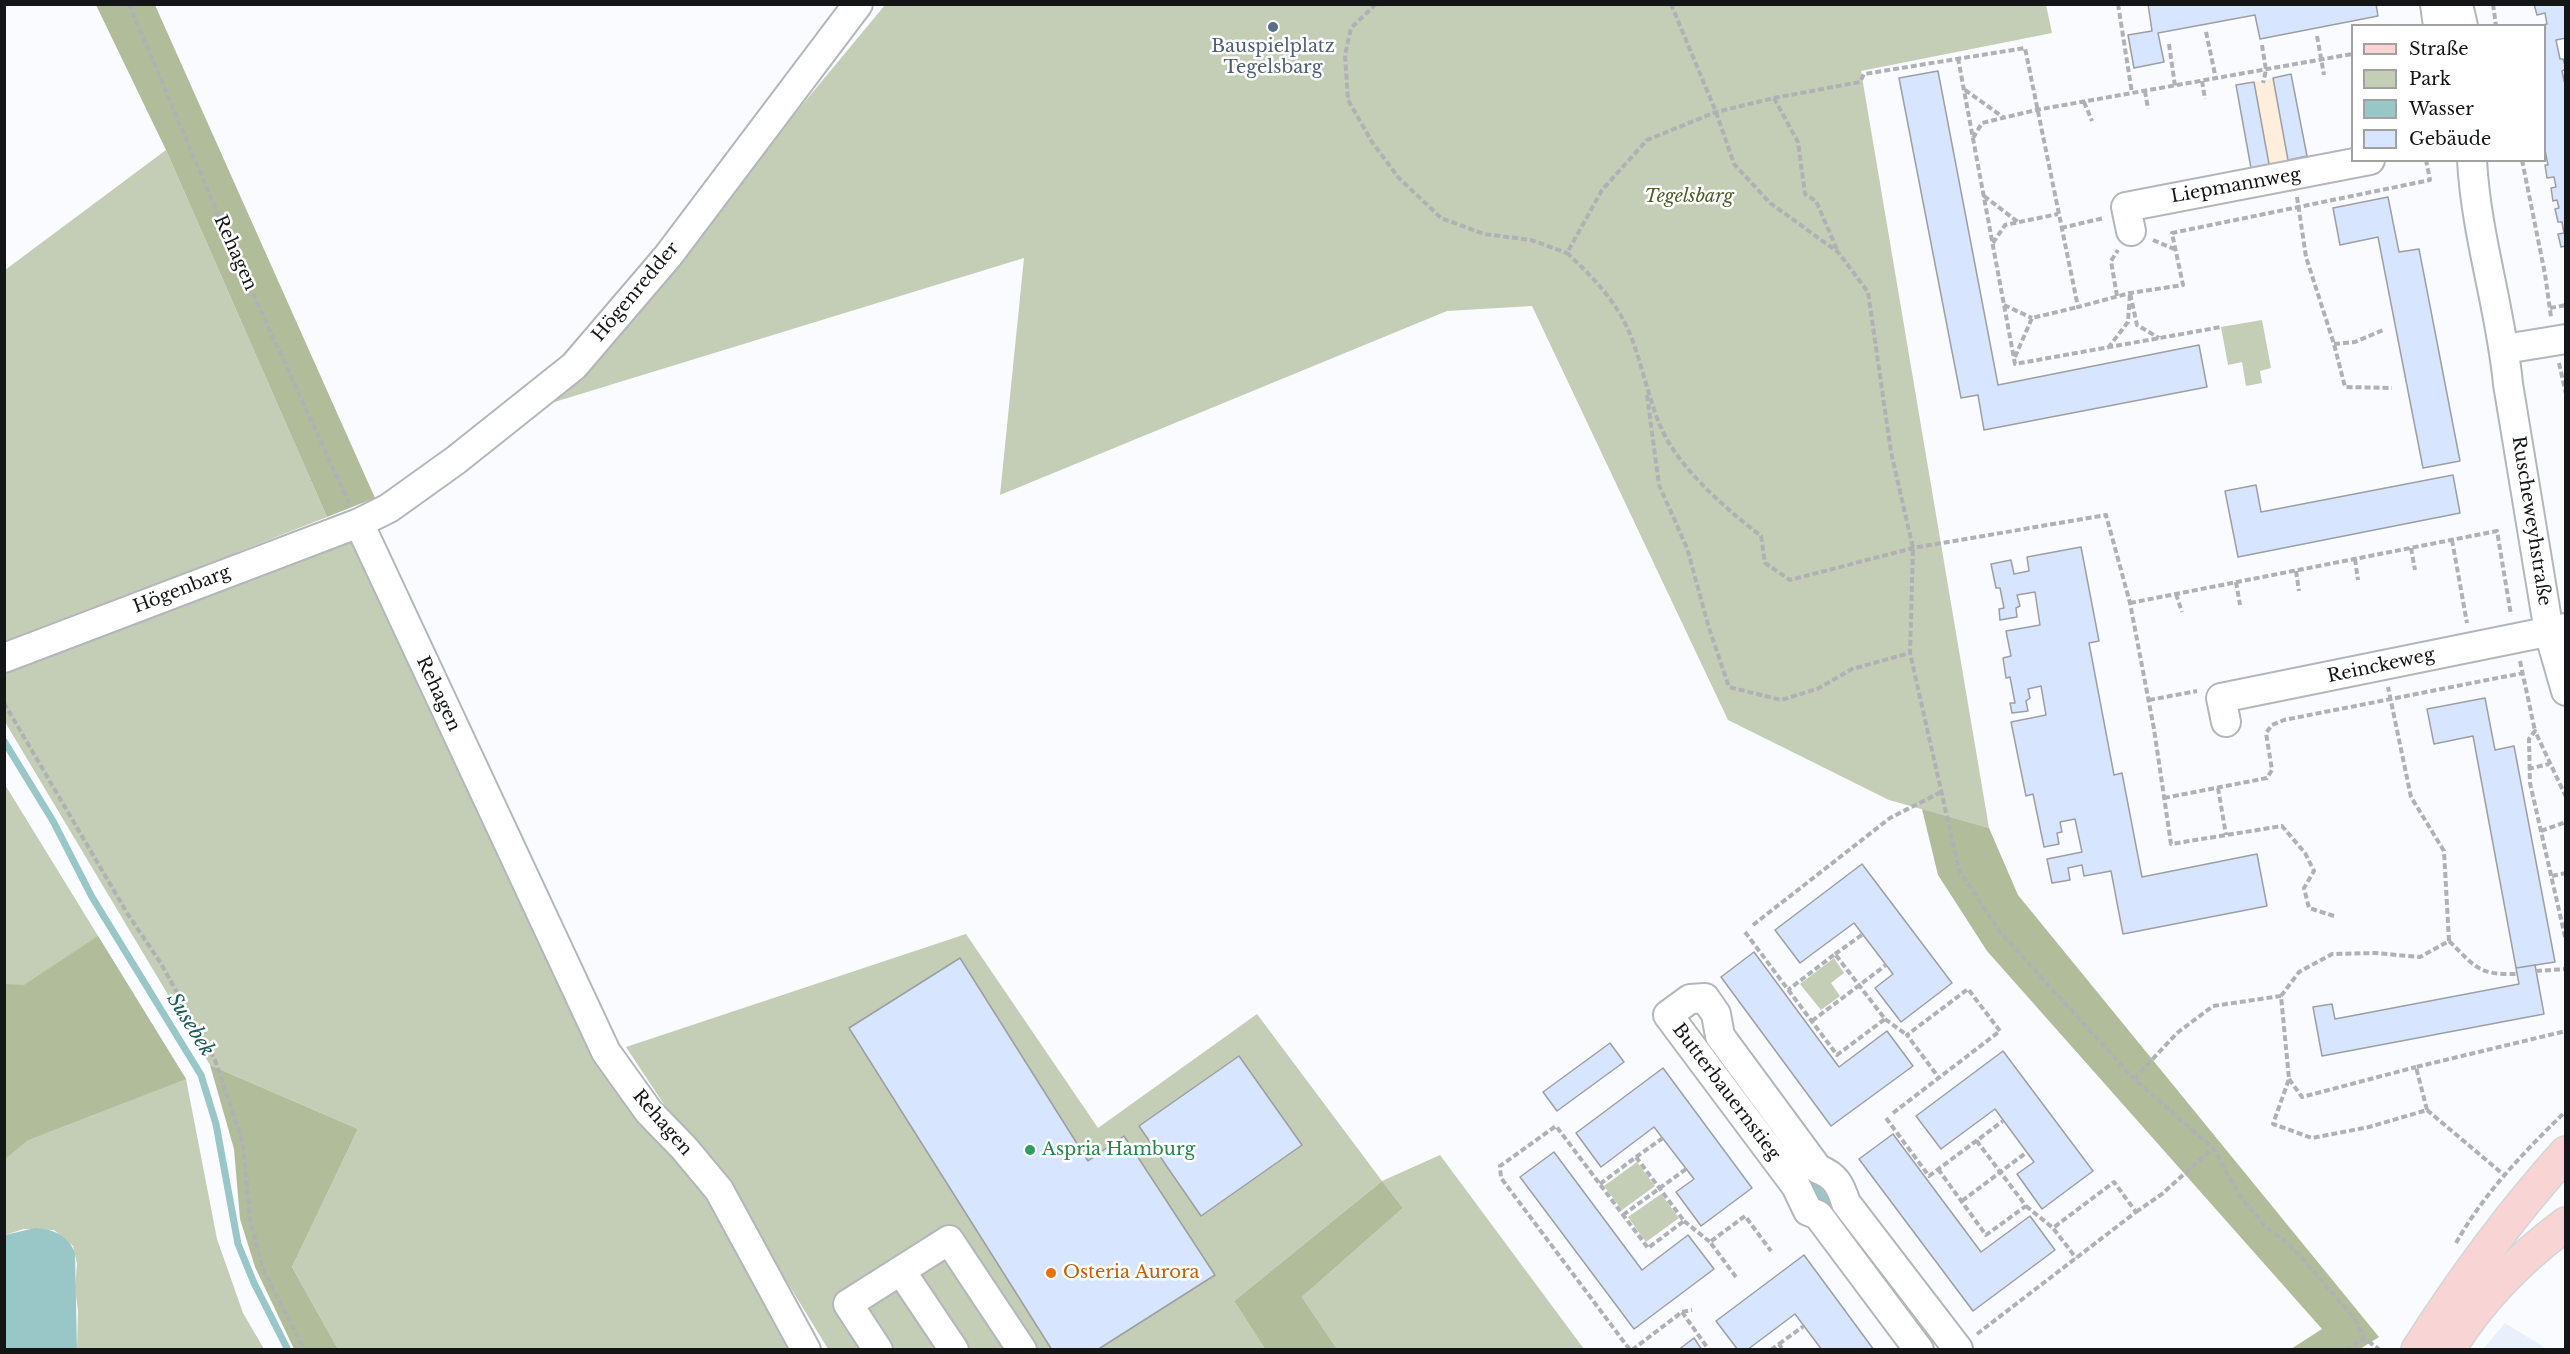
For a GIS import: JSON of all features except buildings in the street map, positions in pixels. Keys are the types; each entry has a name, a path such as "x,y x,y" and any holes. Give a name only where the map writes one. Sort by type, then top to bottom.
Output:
{"main road":[{"path":"2418,1350 2451,1298 2546,1175 2565,1154"},
{"path":"2448,1350 2475,1310 2565,1224"}],"street":[{"name":"Högenredder","path":"358,523 389,508 456,460 574,366 668,256 858,4"},
{"path":"2434,4 2438,24"},
{"path":"2458,4 2463,24"},
{"name":"Liepmannweg","path":"2129,219 2294,176 2360,162"},
{"name":"Ruscheweyhstraße","path":"2472,162 2474,190 2505,349 2508,384 2557,630 2565,691"},
{"path":"2505,349 2560,340"},
{"name":"Ruscheweyhstraße","path":"2505,349 2525,381 2565,606"},
{"name":"Högenbarg","path":"4,658 358,523"},
{"name":"Rehagen","path":"358,523 606,1052 649,1112 719,1190 806,1350"},
{"name":"Reinckeweg","path":"2226,722 2221,698 2557,630"},
{"name":"Butterbauernstieg","path":"1807,1178 1668,1015 1690,999 1705,998 1716,1014 1719,1036 1807,1178 1808,1211 1818,1215 1919,1350"},
{"name":"Butterbauernstieg","path":"1807,1178 1831,1174 1839,1184 1846,1203 1957,1349"},
{"path":"878,1350 848,1304 949,1240 1022,1350"},
{"path":"901,1271 954,1350"}],"path":[{"name":"Rehagen","path":"129,4 233,250 358,523"},
{"path":"1376,4 1351,28 1345,55 1348,100 1372,141 1398,177 1441,218 1484,234 1531,240 1567,253 1596,280 1614,304 1632,338 1646,389 1663,432 1688,467 1722,506 1761,536 1765,563 1790,580 1913,548 2106,515 2130,603 2149,700 2171,844 2282,826 2305,853 2314,871 2304,888 2309,908 2334,916"},
{"path":"1671,4 1716,112 1734,164 1770,203 1838,252"},
{"path":"2118,4 2132,93"},
{"path":"2493,4 2496,24"},
{"path":"2206,32 2216,79"},
{"path":"2317,36 2324,75"},
{"path":"2169,44 2175,86"},
{"path":"2262,45 2266,70 2263,83"},
{"path":"1567,253 1602,190 1647,140 1716,112 1774,98 1860,82 1864,74 2025,48 2078,306"},
{"path":"1973,139 1982,123 2036,110 2351,54"},
{"path":"1958,58 2015,364 2221,327"},
{"path":"2202,81 2205,99"},
{"path":"1964,90 2003,118"},
{"path":"2145,91 2148,109"},
{"path":"1774,98 1798,142 1805,194 1816,201 1838,252 1868,292 1891,452 1913,548 1910,653 1959,870 2000,932 2134,1079 2213,1148 2240,1196 2265,1226 2295,1250 2347,1309 2364,1338 2380,1350"},
{"path":"2084,102 2092,121"},
{"path":"2004,305 2032,318 2130,293 2183,285 2172,233 2430,180 2426,162"},
{"path":"2522,162 2550,308 2560,340 2565,394"},
{"path":"2294,176 2306,257 2334,344 2345,387 2392,388"},
{"path":"1984,195 2019,222"},
{"path":"1993,243 2005,225 2058,214"},
{"path":"2061,228 2098,220 2129,219"},
{"path":"2130,293 2137,325 2160,338"},
{"path":"2108,348 2128,322 2130,293"},
{"path":"2550,308 2565,304"},
{"path":"2014,359 2032,318"},
{"path":"2334,344 2355,342 2383,330"},
{"path":"1646,389 1659,485 1687,548 1709,628 1729,687 1781,700 1817,689 1852,669 1910,653"},
{"path":"2130,603 2497,531 2515,639 2535,731 2565,797"},
{"path":"2452,540 2472,647"},
{"path":"2411,548 2415,570"},
{"path":"2355,559 2358,580"},
{"path":"2296,571 2299,591"},
{"path":"2236,582 2240,605"},
{"path":"2176,594 2182,612"},
{"path":"2383,665 2411,797 2444,851 2449,941 2478,970 2499,974 2517,974"},
{"path":"2164,798 2267,778 2272,770 2266,733 2272,725 2284,720 2390,701 2523,673"},
{"path":"2149,700 2197,691"},
{"path":"4,704 127,913 160,962 215,1060 243,1143 250,1220 264,1272 305,1350"},
{"path":"2535,731 2529,739 2528,769 2565,941"},
{"path":"2528,769 2549,764"},
{"path":"2218,788 2226,835"},
{"path":"1753,925 1890,818 1941,792"},
{"path":"2541,831 2565,822"},
{"path":"2552,876 2565,873"},
{"path":"1745,932 1837,1055 1885,1019"},
{"path":"1788,990 1863,934"},
{"path":"2427,1110 2369,1127 2312,1138 2273,1124 2289,1079 2281,996 2299,972 2332,954 2375,953 2420,957 2449,941"},
{"path":"1835,954 1885,1019 1907,1035 1940,1078"},
{"path":"1812,1021 1886,965"},
{"path":"2536,971 2565,969"},
{"path":"1893,1113 2001,1031 1968,989 1907,1035"},
{"path":"2134,1079 2176,1033 2213,1006 2281,996"},
{"path":"2289,1079 2302,1097 2565,1031"},
{"path":"2416,1067 2427,1110 2504,1175"},
{"path":"1886,1118 1929,1176 2003,1120"},
{"path":"1684,1221 1648,1248 1556,1126 1500,1166 1501,1178 1631,1350 1682,1312 1692,1310"},
{"path":"1600,1184 1663,1138"},
{"path":"1977,1140 2026,1206 2053,1228 2076,1258"},
{"path":"1957,1349 2162,1194 2213,1148"},
{"path":"1962,1201 2027,1152"},
{"path":"1636,1157 1684,1221 1710,1242 1736,1277"},
{"path":"1623,1215 1686,1169"},
{"path":"1938,1169 1986,1235 2026,1206"},
{"path":"2053,1228 2114,1182 2136,1212"},
{"path":"1710,1242 1745,1216 1771,1251"},
{"path":"1682,1312 1709,1350"},
{"path":"1771,1350 1804,1326"},
{"path":"2346,1350 2364,1338"},
{"path":"1779,1344 1783,1350"}],"shaded area":[{"path":"2273,78 2288,160 2269,164 2254,82"},
{"path":"2505,1323 2547,1349 2483,1349"}],"green space":[{"path":"96,5 155,5 375,498 327,517 166,150"},
{"name":"Tegelsbarg","path":"885,5 2046,5 2052,33 1861,71 1989,828 1889,800 1728,720 1532,306 1447,311 1000,495 1024,258 548,404 569,386"},
{"path":"166,150 327,517 5,644 5,270"},
{"path":"2262,320 2271,368 2260,371 2262,383 2246,386 2242,362 2228,365 2221,327"},
{"path":"356,535 596,1052 710,1192 799,1349 338,1349 292,1267 358,1129 210,1065 5,722 4,669"},
{"path":"4,783 186,1079 217,1239 243,1313 264,1349 77,1349 78,1311 75,1288 77,1264 73,1246 54,1230 24,1229 5,1235"},
{"path":"1922,809 1989,828 2018,895 2379,1337 2360,1349 2291,1349 2322,1329 1987,951 1938,875"},
{"name":"Aspria Hamburg","path":"966,934 1098,1128 1257,1014 1382,1181 1234,1301 1265,1349 828,1349 720,1172 663,1103 626,1047"},
{"path":"98,936 186,1079 28,1140 5,1159 5,984 24,985"},
{"path":"1834,958 1844,973 1831,983 1840,996 1821,1010 1800,984"},
{"path":"210,1065 358,1129 292,1267 338,1349 294,1349 255,1267 240,1219 234,1149"},
{"path":"1440,1155 1584,1349 1337,1349 1302,1297 1403,1208 1382,1181"},
{"path":"1637,1162 1655,1186 1622,1210 1604,1186"},
{"path":"1815,1179 1820,1179 1930,1329 1918,1338 1806,1185"},
{"path":"1382,1181 1403,1208 1302,1297 1337,1349 1265,1349 1234,1301"},
{"path":"1661,1194 1679,1218 1646,1242 1628,1217"}],"water":[{"path":"35,1228 48,1230 64,1237 75,1253 77,1349 5,1349 5,1235"}],"waterway":[{"name":"Susebek","path":"4,741 53,821 92,897 201,1075 216,1124 238,1244 254,1283 288,1350"},
{"path":"1816,1188 1834,1213"},
{"path":"1862,1250 1922,1330"}],"place":[{"name":"Bauspielplatz Tegelsbarg","path":"1273,27"},
{"name":"Aspria Hamburg","path":"1030,1150"},
{"name":"Osteria Aurora","path":"1051,1273"}]}
